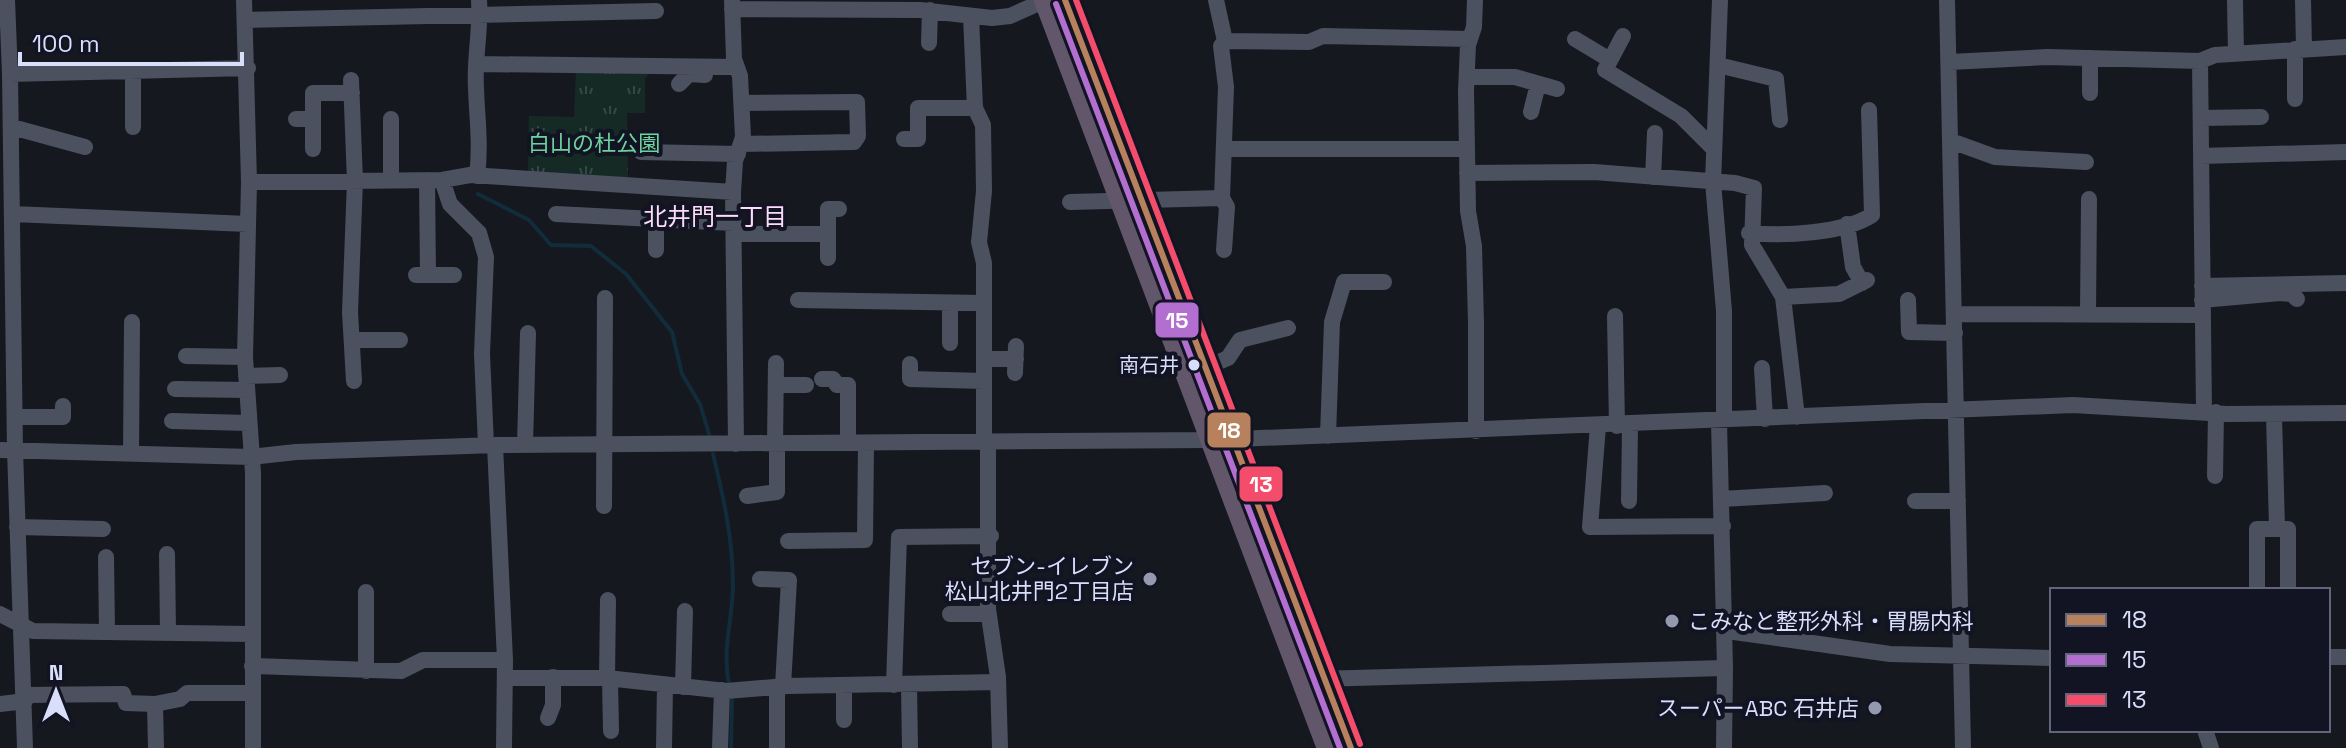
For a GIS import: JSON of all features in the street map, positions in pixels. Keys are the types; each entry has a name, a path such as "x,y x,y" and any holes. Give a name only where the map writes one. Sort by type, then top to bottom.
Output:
{"highway":[{"path":"1046,0 1207,367 1223,439"},
{"path":"1065,0 1132,200 1314,680 1351,748"},
{"path":"1314,680 1329,748"}],"street":[{"path":"7,0 10,74 8,124 13,214 7,292 7,374 15,417 7,450 17,527 9,545 23,625 25,748"},
{"path":"244,0 249,182 245,357 251,457 253,748"},
{"path":"736,444 733,192 740,149 742,103 732,5 930,10 971,16 1010,16 1046,0"},
{"path":"1216,0 1225,41"},
{"path":"1475,0 1467,77 1467,173 1474,262 1476,431"},
{"path":"1720,0 1713,182 1724,311 1722,499 1727,631 1724,748"},
{"path":"1947,0 1963,748"},
{"path":"2235,0 2236,54"},
{"path":"2295,99 2303,0"},
{"path":"245,20 479,8 656,11"},
{"path":"477,176 481,132 476,91 479,8"},
{"path":"929,43 930,10"},
{"path":"971,16 975,108 983,125 984,191 979,242 984,303 991,536 988,614 993,629 998,682 1000,748"},
{"path":"1225,41 1309,42 1323,36 1470,39"},
{"path":"1623,36 1605,70 1654,91 1713,148"},
{"path":"1575,39 1610,60"},
{"path":"1224,250 1227,207 1222,198 1226,87 1221,46 1225,41"},
{"path":"1950,62 2090,58 2200,61 2236,54 2346,47"},
{"path":"2090,58 2090,93"},
{"path":"2200,61 2202,300 2215,476"},
{"path":"477,64 739,71"},
{"path":"1718,65 1776,79 1780,120"},
{"path":"10,74 248,68"},
{"path":"133,71 133,127"},
{"path":"679,84 689,74 739,71"},
{"path":"1467,77 1515,77 1557,89"},
{"path":"1531,112 1538,84"},
{"path":"313,149 305,119 313,93 352,86 355,181 350,312 354,382"},
{"path":"641,152 854,142 858,136 857,102 742,103"},
{"path":"904,139 918,139 918,108 975,108"},
{"path":"1749,233 1785,236 1866,219 1874,210 1869,110"},
{"path":"2201,118 2261,117"},
{"path":"391,119 391,180"},
{"path":"8,124 76,140"},
{"path":"1653,177 1655,133"},
{"path":"1951,141 1995,157 2086,162"},
{"path":"1224,149 1467,149"},
{"path":"2201,156 2346,152"},
{"path":"1467,173 1594,172 1754,188 1749,233 1756,255 1783,297 1797,417"},
{"path":"249,182 434,180 477,176 733,192"},
{"path":"434,180 422,275 454,275"},
{"path":"434,180 450,204 479,233 486,257 482,354 505,660 504,748"},
{"path":"1070,202 1222,198"},
{"path":"2088,314 2089,199"},
{"path":"828,258 828,209 839,209"},
{"path":"13,214 248,224"},
{"path":"556,214 828,234"},
{"path":"656,221 656,250"},
{"path":"1783,297 1839,294 1864,282 1853,267 1847,224"},
{"path":"1328,436 1332,322 1344,282 1384,282"},
{"path":"1955,314 2088,314 2293,292 2346,283"},
{"path":"604,506 605,298"},
{"path":"798,300 984,303"},
{"path":"1908,300 1909,332 1955,333"},
{"path":"950,303 950,343"},
{"path":"1615,316 1629,501"},
{"path":"131,454 124,349 132,322"},
{"path":"1207,367 1228,358 1240,340 1288,328"},
{"path":"525,445 528,333"},
{"path":"353,340 400,340"},
{"path":"186,356 245,357"},
{"path":"984,359 1016,359"},
{"path":"747,496 777,492 776,363"},
{"path":"910,364 910,379 984,381"},
{"path":"1762,368 1765,419"},
{"path":"175,389 246,383 280,375"},
{"path":"776,385 833,379 837,385 848,385 848,443"},
{"path":"7,450 251,457 296,452 491,445 1223,439 2073,405 2274,415 2346,413"},
{"path":"15,417 63,417 63,406"},
{"path":"2274,415 2277,528"},
{"path":"172,421 248,423"},
{"path":"1598,426 1590,527 1723,526"},
{"path":"788,541 865,540 866,443"},
{"path":"1722,499 1825,493"},
{"path":"1915,501 1958,501"},
{"path":"17,527 103,529"},
{"path":"2257,588 2257,529 2277,528 2288,529 2288,588"},
{"path":"910,748 902,685 899,537 991,536"},
{"path":"167,554 168,633"},
{"path":"106,557 107,632"},
{"path":"760,579 789,580 777,748"},
{"path":"366,592 366,671"},
{"path":"608,600 611,731"},
{"path":"683,687 685,611"},
{"path":"0,614 33,631 251,634"},
{"path":"950,614 988,614"},
{"path":"1727,631 1890,654 2050,658"},
{"path":"252,666 401,671 423,660 505,660"},
{"path":"1314,680 1725,668"},
{"path":"548,718 553,705 553,677"},
{"path":"505,678 608,678 722,690 998,682"},
{"path":"664,748 665,685"},
{"path":"844,686 844,720"},
{"path":"720,748 722,690"},
{"path":"0,704 24,698 123,694 126,703 155,704 180,699 187,693 252,693"},
{"path":"155,704 156,748"}],"green space":[{"name":"白山の杜公園","path":"576,70 651,71 645,78 645,113 627,113 628,178 528,174 529,116 574,117"}],"waterway":[{"path":"478,194 529,220 551,245 591,246 626,274 672,332 682,374 700,404 709,434"},
{"path":"713,454 731,553 733,587 727,647 729,685"},
{"path":"731,748 732,698"}],"transit line":[{"name":"18","path":"1065,0 1351,748"},
{"name":"13","path":"1076,0 1360,744"},
{"name":"15","path":"1056,4 1340,748"}],"place":[{"name":"南石井","path":"1194,365"},
{"name":"セブン-イレブン 松山北井門2丁目店","path":"1150,579"},
{"name":"こみなと整形外科・胃腸内科","path":"1672,621"},
{"name":"スーパーABC 石井店","path":"1875,708"}],"district":[{"name":"北井門一丁目","path":"715,216"}]}
